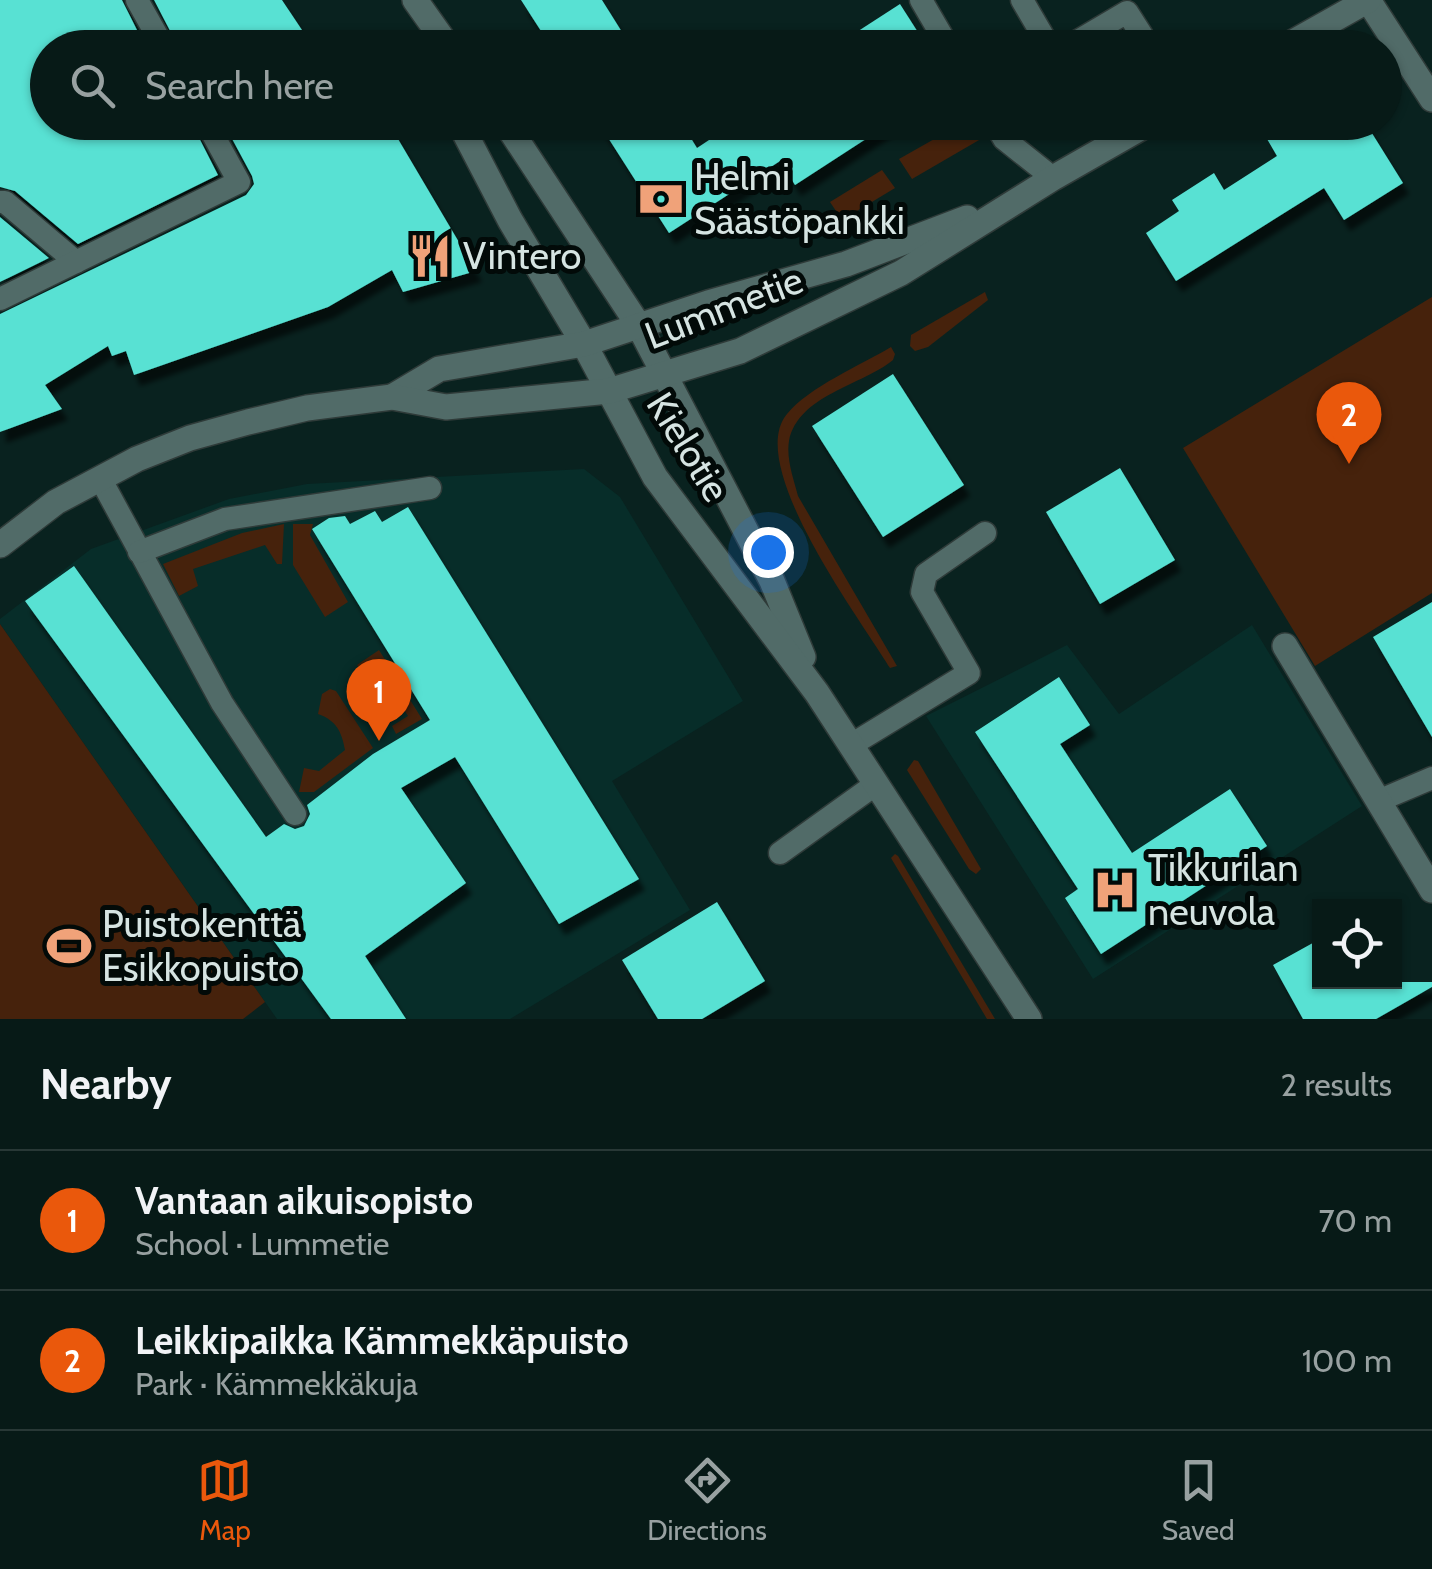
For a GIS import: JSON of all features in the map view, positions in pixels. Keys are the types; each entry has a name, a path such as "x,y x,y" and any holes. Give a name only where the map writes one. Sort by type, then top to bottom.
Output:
{"street":[{"path":"1315,30 1368,0 1387,30"},
{"path":"419,6 427,30"},
{"path":"419,6 436,30"},
{"path":"1402,53 1432,99"},
{"name":"Kielotie","path":"468,140 655,476 817,693 1029,1019"},
{"name":"Kielotie","path":"517,140 639,326 772,580 817,693"},
{"name":"Lummetie","path":"0,545 56,502 100,478 190,438 229,427 307,408 392,397 446,407 608,391 740,350 901,273 1120,140"},
{"name":"Lummetie","path":"392,397 439,370 584,344 846,264 945,227 1053,178"},
{"path":"1286,646 1432,890"}],"lane":[{"path":"138,0 154,30"},
{"path":"921,0 939,30"},
{"path":"1022,0 1040,30"},
{"path":"1096,30 1127,12 1138,30"},
{"path":"0,300 239,182 216,140"},
{"path":"1004,140 1053,178"},
{"path":"0,202 5,202 76,262"},
{"path":"100,478 222,703 295,814"},
{"path":"139,552 225,519 430,488"},
{"path":"851,745 969,673 922,592 926,574 985,533"},
{"path":"1378,802 1432,778"},
{"path":"780,854 876,784"}],"shaded area":[{"path":"933,140 979,140 912,179 899,159"},
{"path":"882,170 895,188 842,220 830,202"},
{"path":"985,292 988,300 928,347 915,351 910,346 911,335"},
{"path":"1432,297 1432,593 1315,666 1183,448"},
{"path":"891,347 893,360 805,412 795,425 788,448 798,496 897,666 890,668 833,580 793,504 781,468 778,438 787,414 808,395"},
{"path":"584,469 620,497 743,701 612,781 690,910 510,1019 277,1019 0,619 91,549 229,499 307,484"},
{"path":"284,524 282,564 277,564 265,545 193,569 198,586 179,596 163,564 242,533"},
{"path":"293,524 313,524 310,535 348,602 325,617 293,565"},
{"path":"0,624 265,1002 243,1019 0,1019"},
{"path":"1252,625 1362,806 1093,979 926,716 1067,645 1119,714"},
{"path":"379,650 422,719 396,734 392,726 408,716 380,672 367,679 357,665"},
{"path":"330,689 336,691 373,748 314,792 299,792 304,768 319,771 345,750 337,728 318,714 322,694"},
{"path":"914,760 981,869 976,874 969,869 907,770"},
{"path":"895,854 995,1019 987,1019 891,858"}],"building":[{"path":"0,0 122,0 137,30 30,30 30,140 200,140 218,175 78,244 15,191 0,187"},
{"path":"154,0 282,0 302,30 170,30"},
{"path":"521,0 602,0 621,30 540,30"},
{"path":"900,4 917,30 860,30"},
{"path":"233,140 399,140 476,271 403,292 392,270 328,307 134,375 126,351 112,356 108,346 45,385 62,409 0,432 0,314 246,195 254,184"},
{"path":"610,140 692,140 697,148 709,140 864,140 795,185 780,161 669,233"},
{"path":"1268,140 1376,140 1403,183 1344,220 1324,188 1176,281 1146,233 1179,211 1172,200 1214,173 1224,190 1277,156"},
{"path":"0,217 49,258 0,282"},
{"path":"893,374 964,485 883,537 812,426"},
{"path":"1120,468 1175,560 1100,604 1046,512"},
{"path":"408,507 639,879 559,924 455,757 401,788 466,883 365,956 406,1019 331,1019 25,601 74,566 266,837 284,824 295,829 304,826 310,814 307,805 373,754 430,720 312,529 329,518 345,516 350,524 375,511 382,522"},
{"path":"1432,602 1432,737 1373,637"},
{"path":"1059,677 1090,725 1060,744 1132,853 1230,789 1267,846 1101,954 1065,898 1078,889 975,732"},
{"path":"717,902 765,981 702,1019 658,1019 622,960"},
{"path":"1312,943 1312,989 1402,989 1402,982 1432,982 1432,987 1376,1019 1303,1019 1273,965"}],"place":[{"name":"Helmi Säästöpankki","path":"661,199"},
{"name":"Vintero","path":"430,256"},
{"name":"Leikkipaikka Kämmekkäpuisto","path":"1349,464"},
{"name":"Vantaan aikuisopisto","path":"379,741"},
{"name":"Tikkurilan neuvola","path":"1115,890"},
{"name":"Puistokenttä Esikkopuisto","path":"69,946"}]}
